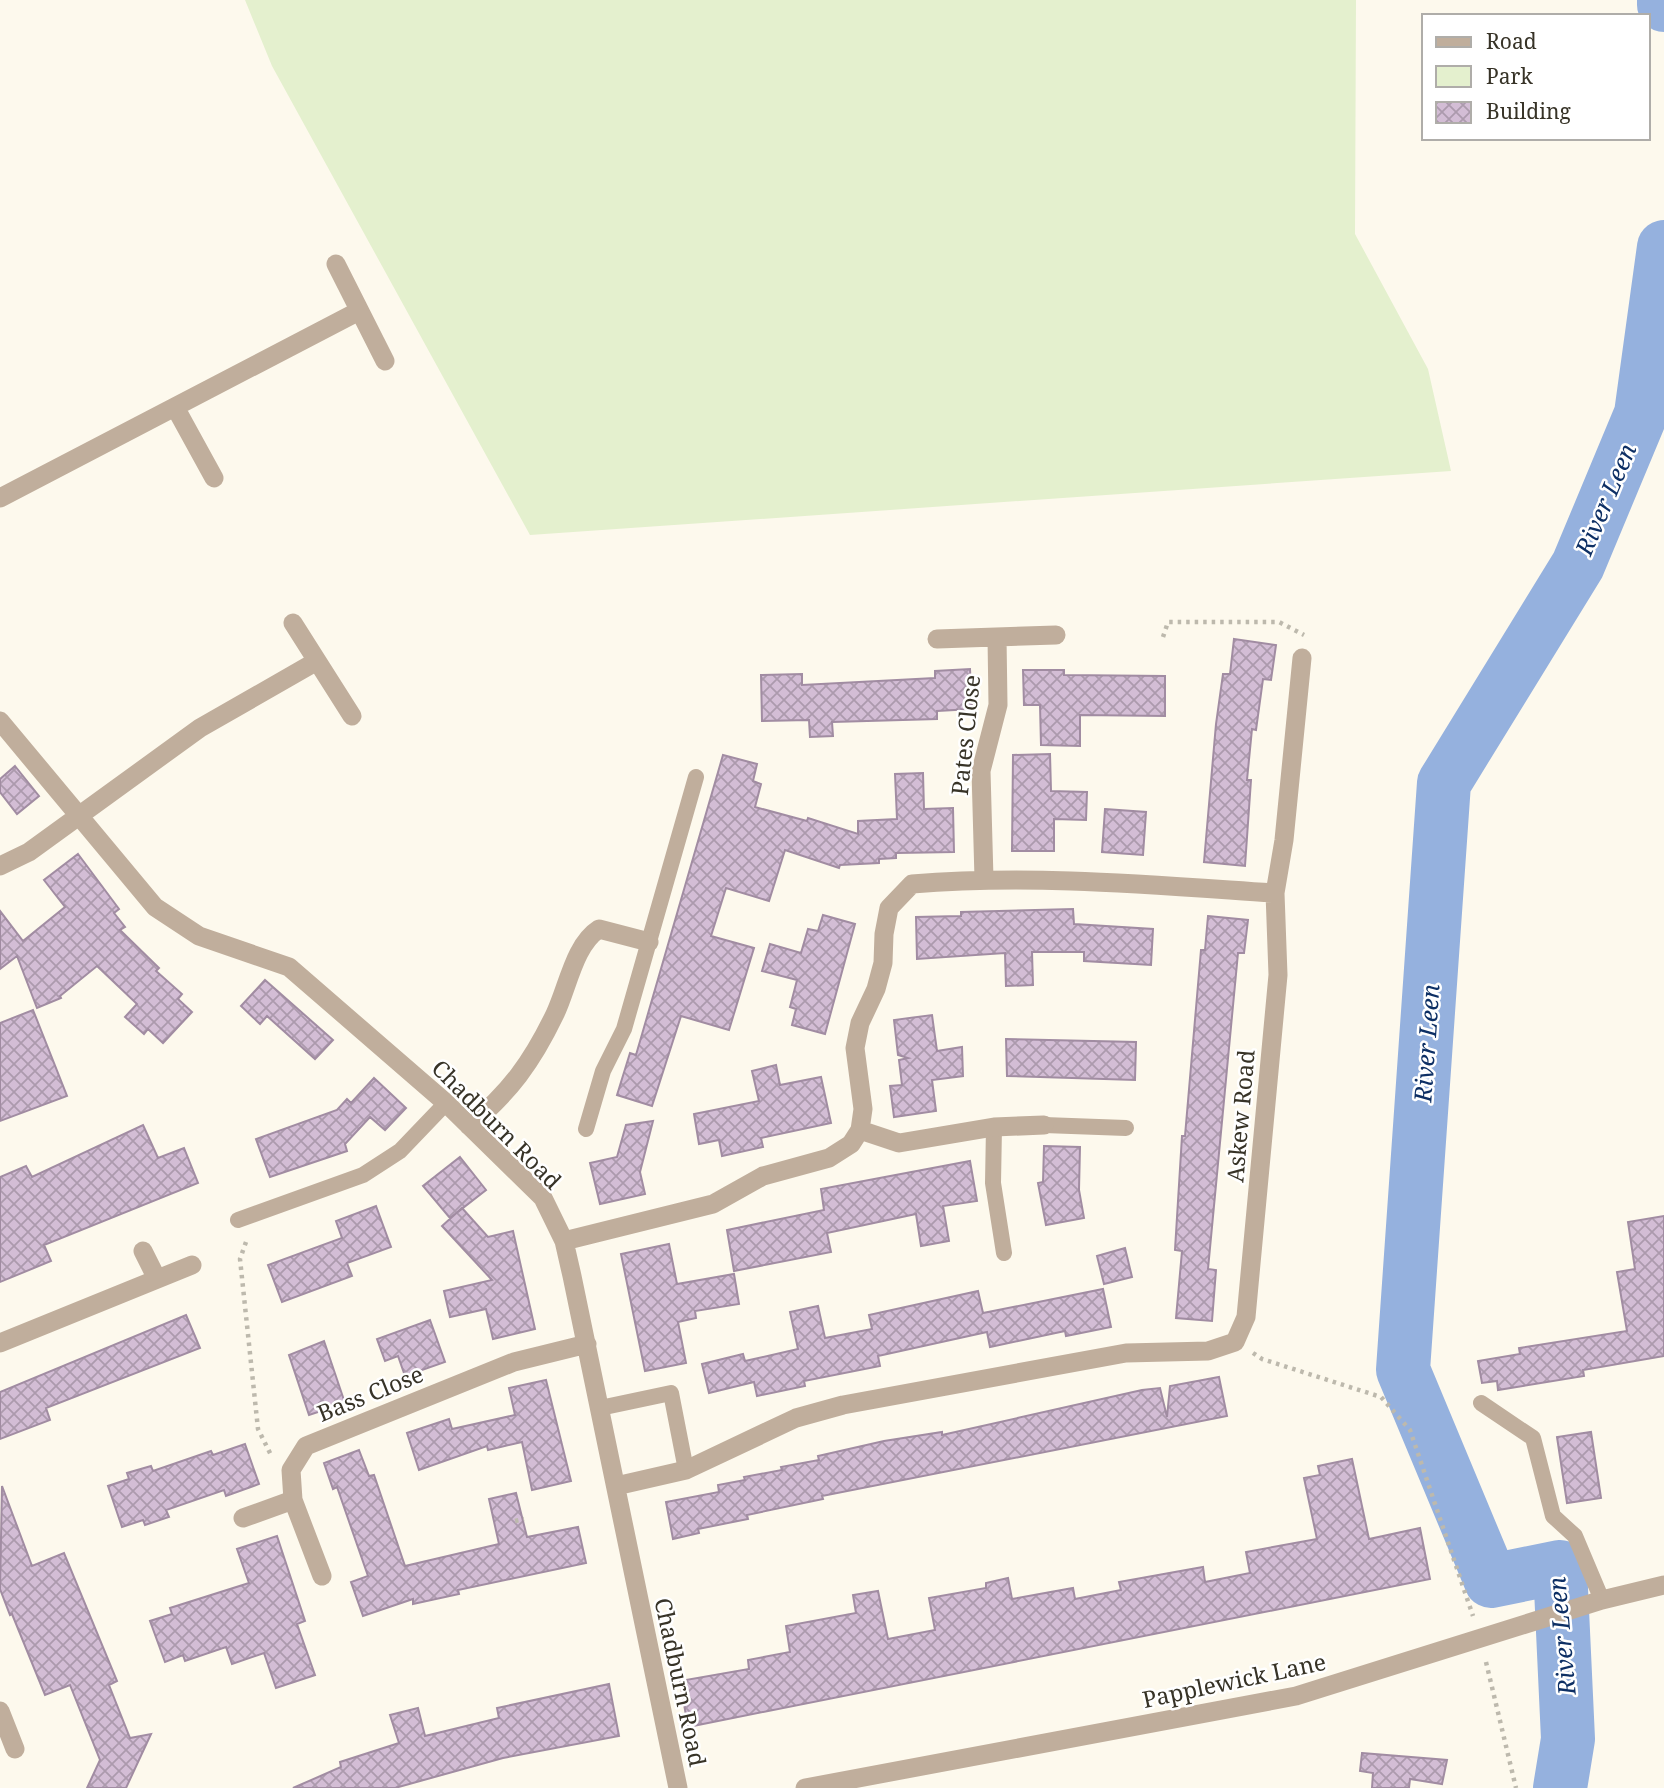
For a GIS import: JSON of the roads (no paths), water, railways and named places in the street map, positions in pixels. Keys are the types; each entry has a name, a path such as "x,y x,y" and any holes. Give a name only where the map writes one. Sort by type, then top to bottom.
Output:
{"street":[{"path":"335,264 385,361"},
{"path":"0,498 359,311"},
{"path":"175,407 214,478"},
{"path":"293,622 352,716"},
{"path":"937,639 1056,635"},
{"name":"Pates Close","path":"984,879 981,771 998,705 997,637"},
{"name":"Askew Road","path":"686,1470 796,1418 843,1405 1126,1353 1208,1351 1235,1342 1246,1317 1278,975 1275,893 1284,840 1302,658"},
{"path":"0,866 29,852 200,728 317,661"},
{"name":"Chadburn Road","path":"0,721 155,907 199,936 289,967 446,1103 543,1198 564,1241 678,1788"},
{"path":"564,1241 713,1204 762,1176 829,1157 850,1144 860,1130 863,1109 855,1048 860,1023 876,989 884,962 884,934 889,908 912,884 984,879 1124,883 1275,893"},
{"path":"469,1126 503,1098 526,1066 555,1013 587,937 599,929 649,942"},
{"path":"860,1130 899,1143 994,1127 1044,1125"},
{"path":"143,1251 157,1279"},
{"path":"0,1343 192,1265"},
{"name":"Bass Close","path":"293,1500 290,1470 306,1446 514,1362 587,1344"},
{"path":"616,1486 686,1470"},
{"path":"243,1518 293,1500 322,1576"},
{"name":"Papplewick Lane","path":"805,1788 1296,1696 1602,1600 1664,1585"},
{"path":"0,1711 15,1748"}],"lane":[{"path":"586,1129 603,1071 624,1029 696,777"},
{"path":"238,1220 363,1175 400,1151 446,1103"},
{"path":"1044,1125 1126,1128"},
{"path":"994,1127 993,1183 1004,1252"},
{"path":"600,1408 671,1394 686,1470"},
{"path":"1481,1403 1534,1438 1553,1516 1575,1536 1602,1600"}],"waterway":[{"name":"River Leen","path":"1664,0 1664,5"},
{"name":"River Leen","path":"1560,1788 1568,1739 1560,1567 1491,1581 1403,1370 1444,783 1578,565 1641,414 1664,247"}]}
